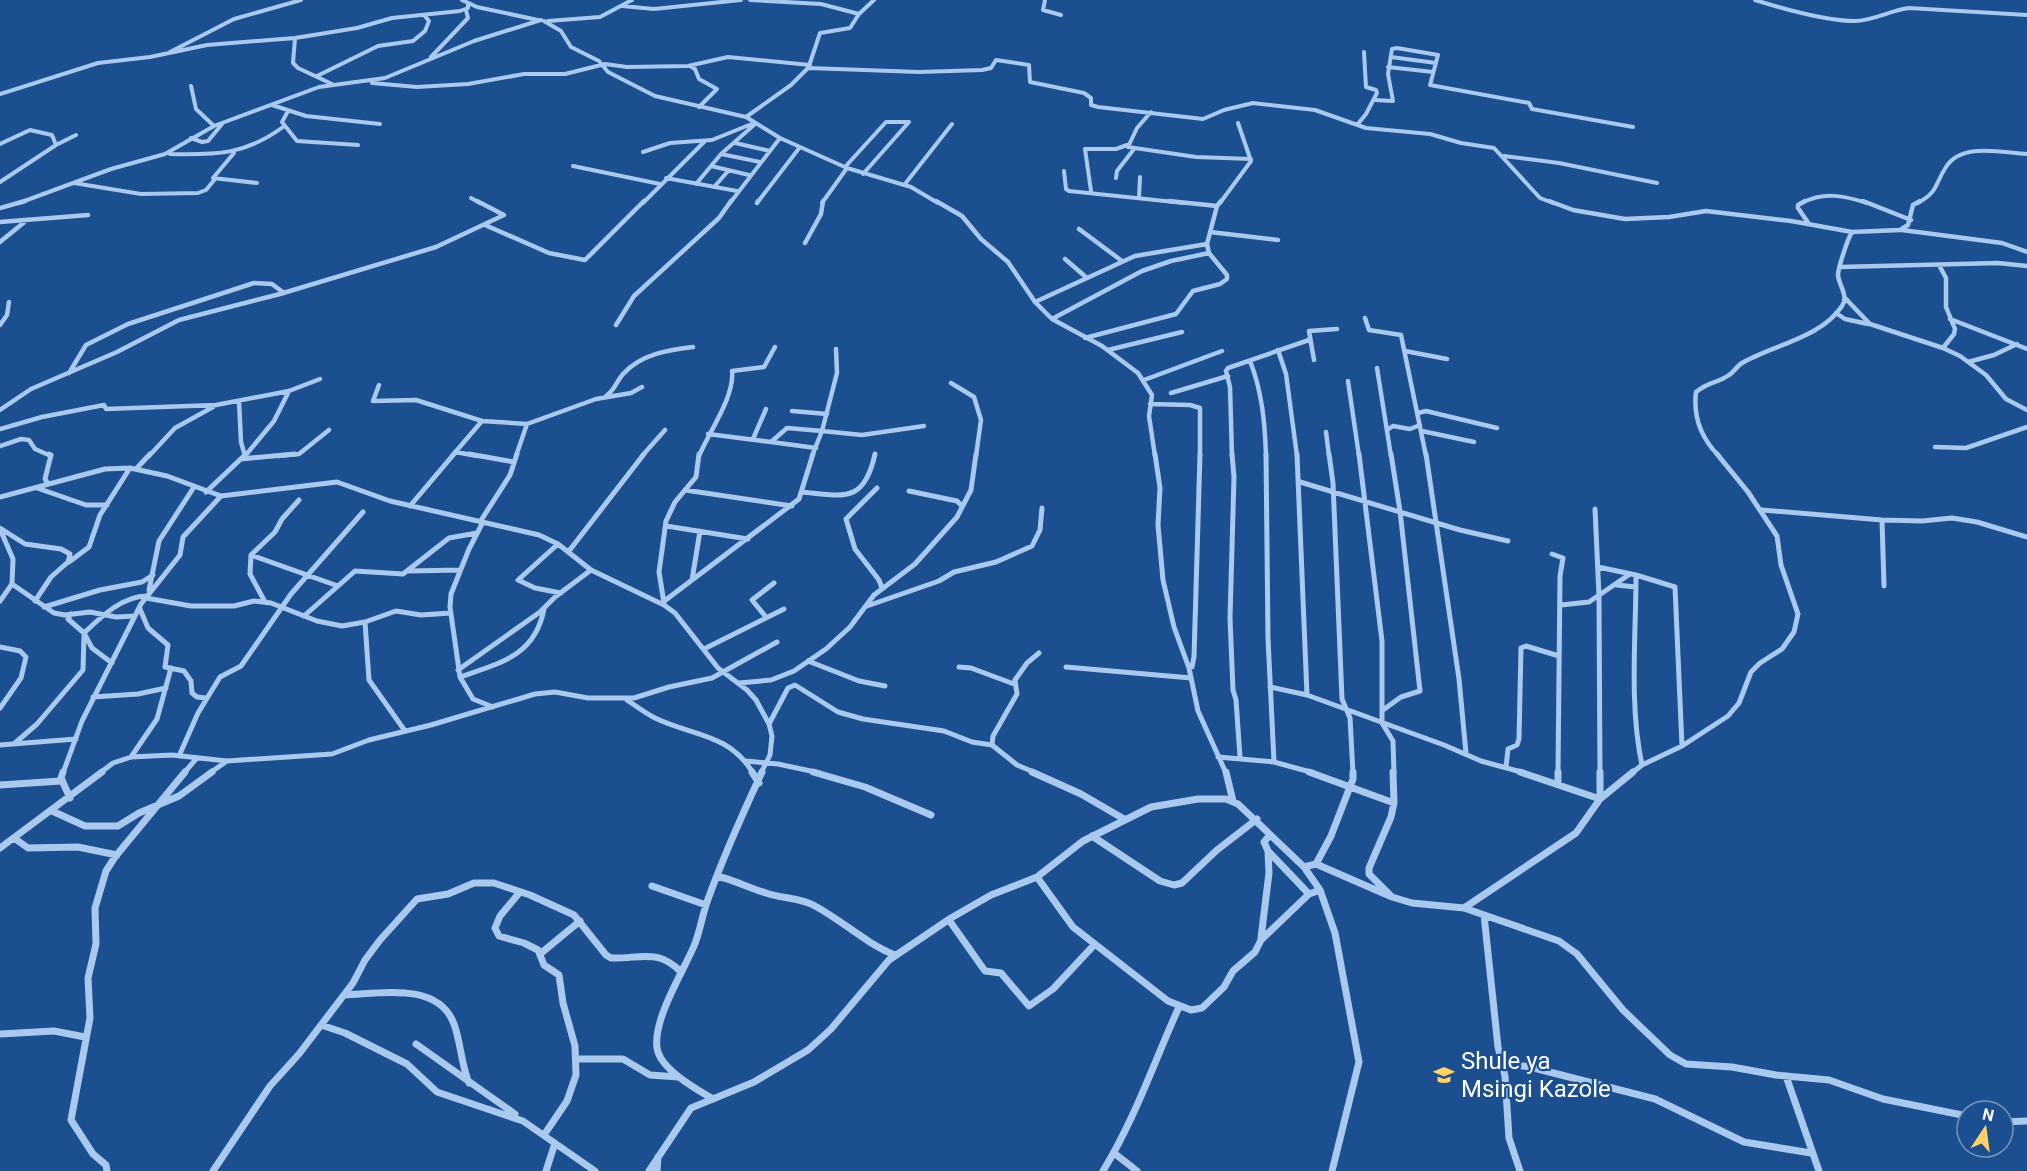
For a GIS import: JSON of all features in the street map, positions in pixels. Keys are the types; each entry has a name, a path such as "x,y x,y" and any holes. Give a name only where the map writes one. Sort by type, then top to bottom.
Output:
{"street":[{"path":"168,53 179,45 234,19 301,0"},
{"path":"462,0 468,4 516,17 543,20 591,18 632,0"},
{"path":"622,6 654,9 741,0"},
{"path":"750,0 799,4 816,2 859,15"},
{"path":"747,117 791,85 809,67 820,33 850,28 874,0"},
{"path":"1045,0 1043,8 1045,11 1061,15"},
{"path":"1755,0 1793,11 1855,21 1870,19 1892,10 1909,8 2027,15"},
{"path":"1909,8 1912,3"},
{"path":"430,59 468,18 466,10 469,7 468,4"},
{"path":"0,94 52,79 86,66 236,42 295,38 357,28 392,18 466,10"},
{"path":"317,76 378,46 412,41 424,31 429,21 424,15"},
{"path":"366,82 392,76 488,36 543,20 561,31 571,46 599,61 608,72 655,96 747,117 780,138 846,168 905,184 968,221 981,239 1008,262 1035,303 1052,319 1128,363 1151,391 1149,416 1160,488 1158,508 1161,566 1174,627 1189,668 1198,711 1227,776 1233,801"},
{"path":"295,38 293,63 298,68 332,84"},
{"path":"1374,100 1394,101 1388,78 1388,67 1394,48 1437,54 1430,85 1529,103 1534,110 1633,127"},
{"path":"1357,125 1374,100 1377,91 1366,87 1364,52"},
{"path":"0,208 36,198 111,169 165,154 214,126 332,84 366,82 417,87 468,84 524,74 565,74 577,69 601,65 688,66 728,57 809,67 919,72 982,70 991,68 996,60 1005,60 1029,65 1030,82 1084,93 1091,98 1090,103 1093,106 1203,119 1235,106 1260,103 1325,112 1357,125 1380,130 1436,135 1461,143 1490,147 1503,156 1540,198 1584,212 1632,219 1706,211 1852,231 1900,230 2002,243 2027,252"},
{"path":"1391,57 1436,63"},
{"path":"688,66 695,69 699,80 717,89 699,107"},
{"path":"1388,67 1433,72"},
{"path":"191,86 191,96 197,112 214,126"},
{"path":"272,105 306,116 380,124"},
{"path":"288,111 282,118 283,127 297,141 358,145"},
{"path":"1127,145 1128,138 1146,115 1153,112"},
{"path":"805,243 821,214 821,205 846,168 886,122 909,122 863,174"},
{"path":"191,138 202,142 208,141 223,123"},
{"path":"643,152 670,143 704,142 754,123"},
{"path":"696,184 721,154 754,123"},
{"path":"1238,123 1251,159"},
{"path":"905,184 952,124"},
{"path":"165,154 210,156 235,152 264,141 283,127"},
{"path":"0,144 26,130 33,129 52,135 56,145"},
{"path":"1,181 56,145 76,135"},
{"path":"616,325 634,297 719,218 749,175 780,138"},
{"path":"485,225 535,247 576,260 585,260 704,142"},
{"path":"735,143 770,151"},
{"path":"1091,191 1085,149 1092,147 1114,149 1127,145 1134,149 1196,157 1251,159"},
{"path":"757,203 800,147"},
{"path":"1116,178 1117,171 1134,149"},
{"path":"1900,230 1911,220 1913,205 1932,195 1947,165 1960,155 1974,151 2027,154"},
{"path":"72,183 141,194 198,193 206,190 215,179 214,175 235,152"},
{"path":"721,154 760,162"},
{"path":"1503,156 1559,162 1657,183"},
{"path":"1085,338 1176,314 1192,291 1224,282 1227,275 1209,253 1207,244 1217,206 1251,159"},
{"path":"573,166 660,184"},
{"path":"711,166 749,175"},
{"path":"714,187 729,170"},
{"path":"1064,171 1067,190 1217,206"},
{"path":"1139,197 1140,177"},
{"path":"666,178 737,191"},
{"path":"215,179 257,183"},
{"path":"1809,224 1798,205 1827,195 1845,196 1911,220"},
{"path":"0,410 31,389 139,341 179,320 284,293 445,244 504,215 471,198"},
{"path":"0,222 88,215"},
{"path":"0,242 29,219"},
{"path":"1079,229 1122,261"},
{"path":"1852,231 1846,241 1839,283 1845,298 1870,324"},
{"path":"1210,232 1278,240"},
{"path":"1035,303 1122,261 1180,247 1207,244"},
{"path":"1052,319 1142,271 1171,261 1209,253"},
{"path":"1065,260 1087,278"},
{"path":"1840,267 1998,263 2027,266"},
{"path":"1940,265 1946,278 1946,307 1954,329 1954,334 1943,348"},
{"path":"69,373 86,345 128,324 254,283 272,284 284,293"},
{"path":"1464,908 1576,832 1600,799 1642,765 1682,746 1728,716 1739,703 1750,672 1782,649 1794,632 1797,624 1796,605 1781,565 1777,536 1762,510 1727,464 1706,443 1694,409 1696,392 1707,383 1728,376 1740,364 1818,328 1836,313 1843,305 1845,298"},
{"path":"0,325 7,315 9,302"},
{"path":"1836,313 1845,319 1870,324 1943,348 1986,375 2006,399 2027,410"},
{"path":"1365,318 1369,330 1400,333 1405,351 1421,428 1436,521 1459,680 1466,753"},
{"path":"1950,319 2027,348"},
{"path":"1314,360 1309,331 1337,329"},
{"path":"1107,350 1182,332"},
{"path":"1240,757 1231,638 1234,477 1226,371 1228,368 1309,340"},
{"path":"1968,362 1994,355 2018,344"},
{"path":"605,397 617,388 624,374 640,361 654,354 693,347"},
{"path":"664,603 659,572 666,526 672,506 696,477 699,455 729,394 733,380 732,371 764,367 775,347"},
{"path":"664,603 799,499 828,414 837,373 836,349"},
{"path":"1278,350 1283,361 1291,401 1300,482 1297,489 1300,498 1307,695"},
{"path":"1144,380 1222,351"},
{"path":"1405,351 1448,359"},
{"path":"1250,361 1258,378 1264,432 1274,762"},
{"path":"1377,368 1400,511 1420,691 1401,697 1383,710"},
{"path":"1171,393 1228,376"},
{"path":"0,429 42,417 104,405 106,409 147,406 152,409 216,405 289,391 320,379"},
{"path":"1348,381 1366,501 1370,553 1382,641 1382,723 1393,741 1394,803 1391,817 1369,874 1392,897"},
{"path":"738,683 771,680 794,671 808,661 839,637 882,588 924,556 957,517 971,490 981,420 974,398 951,383"},
{"path":"379,385 372,400 416,400 482,421 528,424 605,397 622,396 642,387"},
{"path":"206,492 243,457 276,420 289,391"},
{"path":"239,401 243,457"},
{"path":"1150,404 1190,405 1200,408 1201,429 1198,441 1200,506 1194,657 1192,667 1189,668"},
{"path":"35,601 51,577 89,547 100,516 133,468 175,428 216,405"},
{"path":"753,439 766,409"},
{"path":"792,411 828,414"},
{"path":"1418,413 1426,411 1497,428"},
{"path":"410,506 482,421"},
{"path":"495,707 473,699 460,677 451,594 482,522 504,487 528,424"},
{"path":"771,442 782,430 788,428 862,435 924,426"},
{"path":"1387,430 1393,426 1421,428 1474,442"},
{"path":"1935,447 1966,448 2027,426"},
{"path":"243,457 299,454 329,430"},
{"path":"569,552 602,510 623,478 665,430"},
{"path":"1316,864 1331,836 1350,789 1353,767 1350,718 1342,699 1333,491 1326,432"},
{"path":"708,434 816,448"},
{"path":"0,446 29,440 35,449 51,455 45,479 48,484"},
{"path":"455,452 514,462"},
{"path":"801,492 837,495 857,490 869,479 875,454"},
{"path":"0,497 105,469 133,468 166,476 222,496 260,494 337,482 410,506 539,535 558,544 591,570 640,596 664,603 683,620 723,673 756,700 769,724 772,751 759,783 732,835 694,944 664,1009 657,1048 662,1060 678,1077 713,1099"},
{"path":"1300,482 1508,541"},
{"path":"35,487 86,505 107,505"},
{"path":"147,596 159,541 194,487"},
{"path":"877,488 846,519 855,549 879,580 882,588"},
{"path":"685,490 792,506"},
{"path":"909,491 957,501 962,506"},
{"path":"70,798 61,781 93,697 139,607 180,555 183,537 222,496"},
{"path":"265,602 250,574 251,555 275,532 282,519 299,500"},
{"path":"866,606 939,581 954,572 996,562 1032,546 1040,530 1042,508"},
{"path":"1595,509 1599,596 1600,799"},
{"path":"1762,510 1882,520 1952,518 1977,522 2027,537"},
{"path":"179,756 206,698 222,675 236,670 246,660 282,607 345,530 363,512"},
{"path":"1882,520 1884,586"},
{"path":"666,526 748,539"},
{"path":"0,529 29,545 68,551 70,556 68,562"},
{"path":"0,529 13,559 12,584 0,601"},
{"path":"692,580 700,531"},
{"path":"304,616 355,571 399,575 408,571 449,538 477,533"},
{"path":"558,544 518,580 535,588 561,593"},
{"path":"1552,554 1563,558 1557,713 1558,784"},
{"path":"251,555 338,586"},
{"path":"1598,567 1674,588 1682,746"},
{"path":"408,571 460,570"},
{"path":"459,670 544,609 591,570"},
{"path":"44,607 100,590 142,582 153,575"},
{"path":"1561,605 1585,603 1633,575"},
{"path":"1633,575 1636,587 1636,709 1638,746 1642,765"},
{"path":"766,617 752,600 774,583"},
{"path":"12,584 54,614 90,612 106,616 135,616"},
{"path":"1616,585 1636,587"},
{"path":"15,743 38,724 83,670 84,634 125,600 140,595 191,606 234,606 254,601 265,602 338,626 365,622 396,611 421,615 452,613"},
{"path":"139,607 147,629 168,645 165,666 184,671 191,681 191,691 195,697 206,698"},
{"path":"460,677 508,660 526,650 543,621 544,609"},
{"path":"704,649 784,609"},
{"path":"71,614 68,620 84,634 93,648 112,663"},
{"path":"365,622 369,680 405,731"},
{"path":"0,848 70,798 113,763 132,757 179,756 227,761 332,754 546,692 588,698 625,699 712,678 777,642"},
{"path":"1506,767 1508,749 1517,745 1518,739 1521,648 1526,646 1559,656"},
{"path":"0,647 24,653 26,662 22,675 0,708"},
{"path":"992,745 993,736 1017,694 1014,684 1027,663 1039,653"},
{"path":"808,661 859,681 885,686"},
{"path":"959,667 971,668 1014,684"},
{"path":"1066,667 1191,678"},
{"path":"132,757 155,722 171,668"},
{"path":"769,724 784,695 792,685 838,712 944,731 972,742 992,745 1017,765 1082,794 1124,819"},
{"path":"1270,687 1307,695 1346,708 1480,760 1600,799"},
{"path":"93,697 138,694 166,688"},
{"path":"625,699 655,718 720,740 746,761 759,783"},
{"path":"0,745 76,739"},
{"path":"1218,757 1240,757 1274,762 1307,771 1350,789 1394,803"},
{"path":"107,1171 106,1165 93,1154 71,1121 91,1012 88,973 96,944 95,908 106,871 154,808 196,759"},
{"path":"52,811 85,826 108,828 123,825 139,813 179,796 227,761"},
{"path":"746,761 827,775 859,784 931,815"},
{"path":"0,785 61,781"},
{"path":"649,1171 687,1112 754,1082 812,1047 831,1029 881,968 895,955 992,895 1037,877 1092,836 1124,819 1161,804 1198,799 1233,801 1257,819 1270,835 1304,867 1320,890 1335,933 1359,1062 1332,1171"},
{"path":"1092,836 1160,881 1174,885 1182,883 1217,850 1257,819"},
{"path":"1261,940 1270,865 1264,842 1270,835"},
{"path":"14,838 28,848 78,847 117,855"},
{"path":"1268,851 1309,894"},
{"path":"1304,867 1316,864 1370,890 1392,897 1412,903 1464,908 1559,941 1571,949 1623,1010 1677,1061 1686,1064 1732,1067 1829,1080 1883,1099 1955,1114"},
{"path":"717,876 767,894 787,896 814,905 875,948 895,955"},
{"path":"1037,877 1068,921 1179,1007 1191,1010 1202,1008 1224,987 1233,971 1255,952 1261,940 1309,894 1320,890"},
{"path":"213,1171 270,1086 299,1054 344,995 365,960 417,899 448,894 483,882 520,892 561,908 580,921 606,955 611,958 651,954 663,957 681,972"},
{"path":"652,886 706,905"},
{"path":"520,892 500,916 495,928 499,936 538,950 544,965 560,978 562,999 572,1028 577,1059 574,1086 566,1106 544,1136"},
{"path":"1484,915 1491,993 1506,1084 1509,1138 1520,1171"},
{"path":"949,920 985,971 1001,973 1029,1006 1034,1005 1095,944"},
{"path":"540,954 580,921"},
{"path":"344,995 393,992 425,997 442,1003 449,1011 453,1021 469,1083"},
{"path":"1103,1171 1150,1079 1157,1055 1179,1007"},
{"path":"321,1025 345,1033 402,1062 437,1092 523,1121"},
{"path":"0,1034 54,1031 85,1037"},
{"path":"416,1044 595,1171"},
{"path":"577,1059 623,1059 650,1075 678,1077"},
{"path":"1502,1063 1530,1067 1655,1099 1744,1142 1811,1153"},
{"path":"1786,1076 1819,1171"},
{"path":"546,1171 555,1143"},
{"path":"1114,1153 1137,1171"},
{"path":"657,1171 658,1156"}],"place":[{"name":"Shule ya Msingi Kazole","path":"1444,1075"}]}
